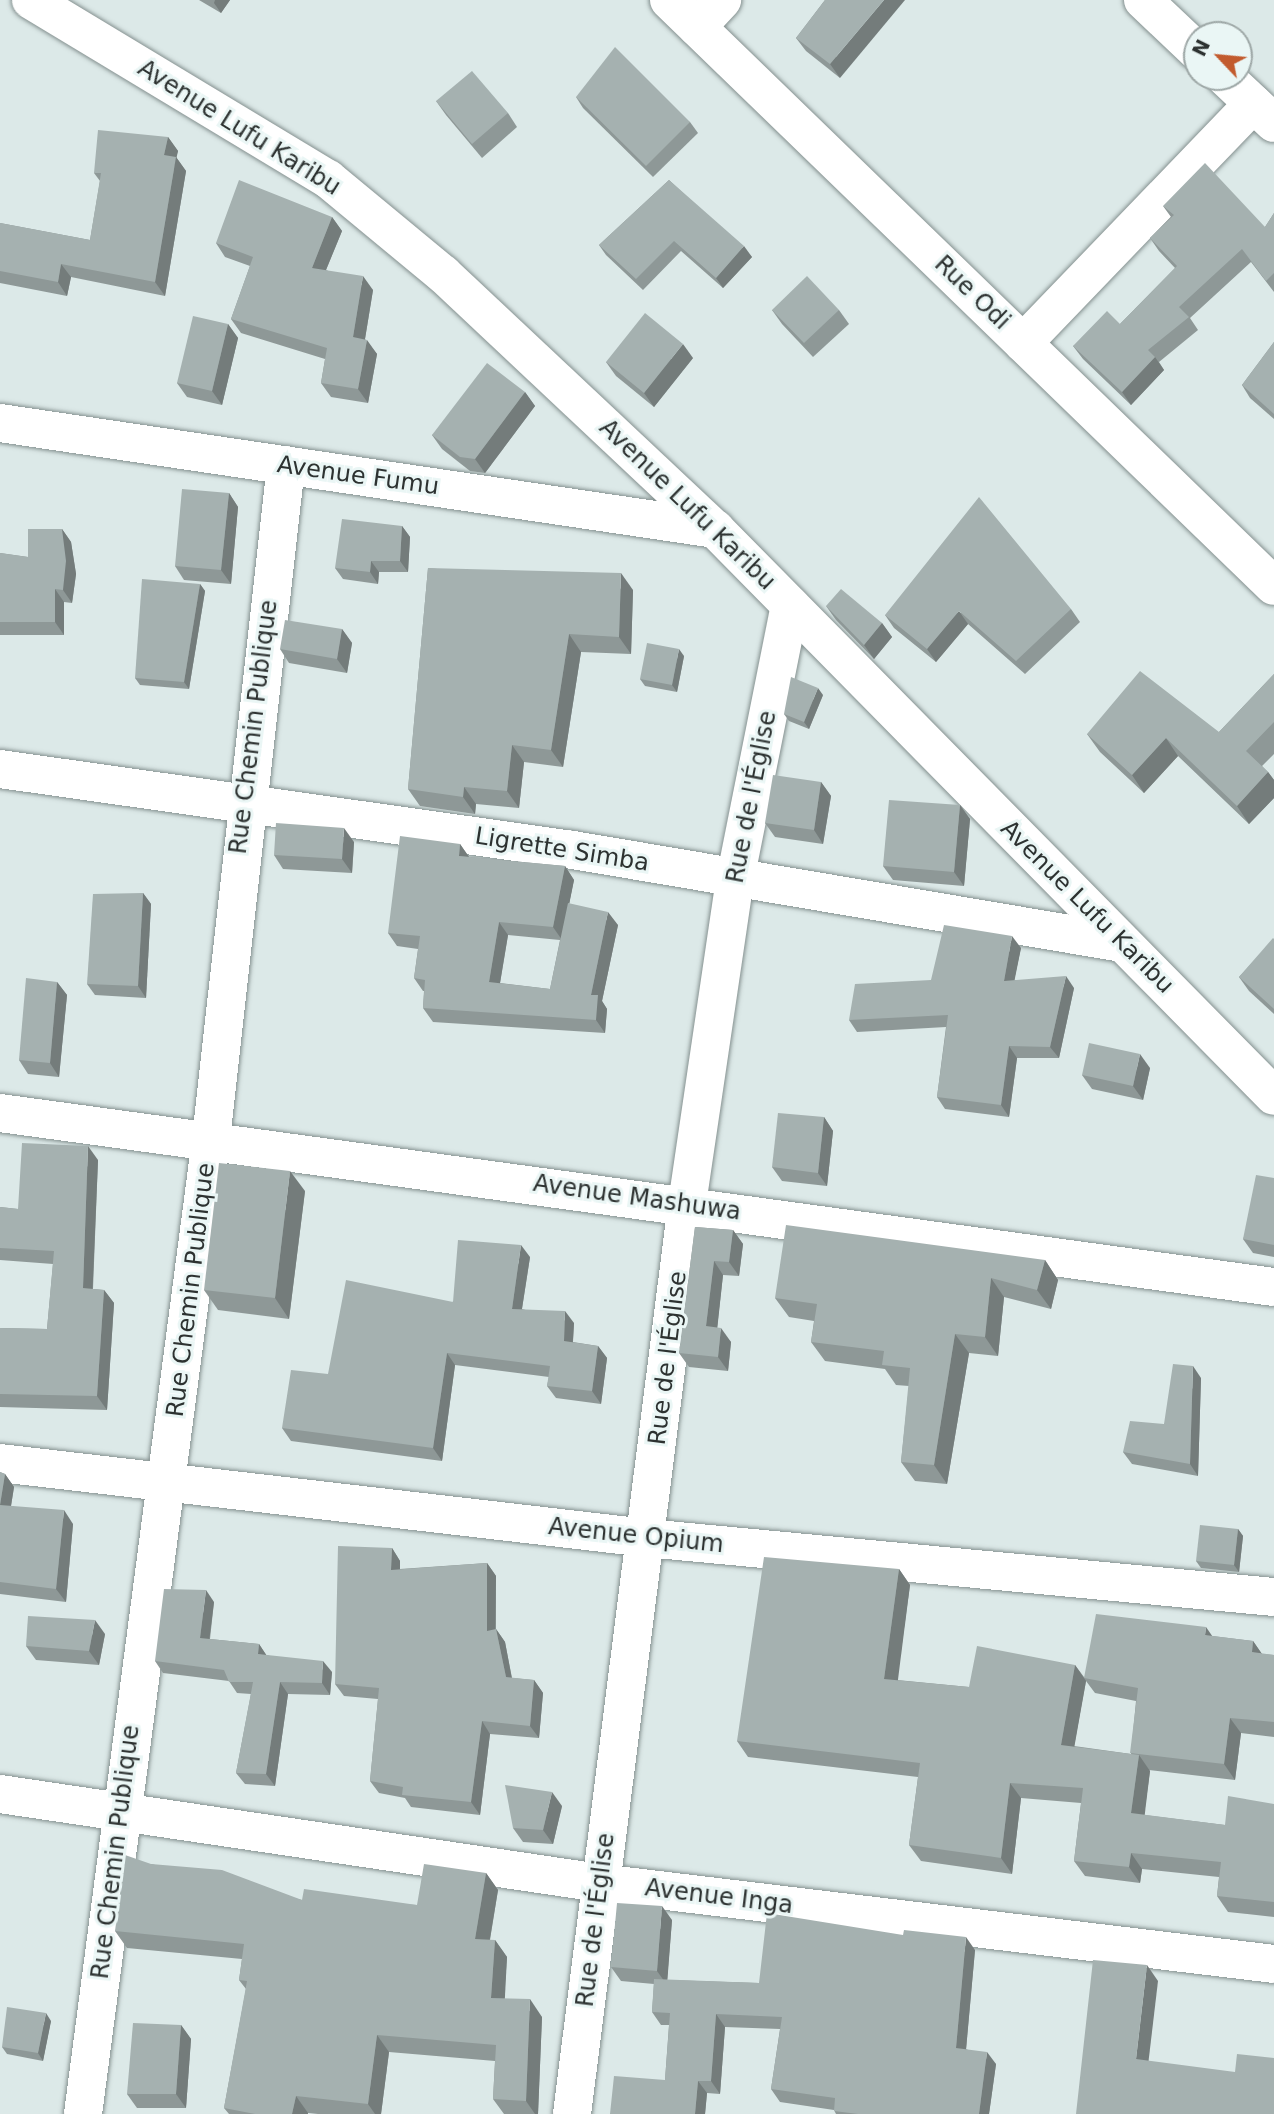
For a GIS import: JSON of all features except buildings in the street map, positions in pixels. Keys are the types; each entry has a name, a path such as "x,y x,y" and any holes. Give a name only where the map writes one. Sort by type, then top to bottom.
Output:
{"street":[{"name":"Avenue Lufu Karibu","path":"31,0 328,179 443,274 715,529 1274,1096"},
{"name":"Rue Odi","path":"669,0 1274,586"},
{"path":"697,27 722,0"},
{"path":"1143,0 1183,38"},
{"path":"1023,343 1265,108 1243,91"},
{"name":"Avenue Fumu","path":"0,423 715,529"},
{"name":"Rue Chemin Publique","path":"83,2114 211,1139 244,801 286,465"},
{"name":"Rue de l'Église","path":"572,2114 687,1204 734,880 790,605"},
{"name":"Ligrette Simba","path":"0,769 244,801 1122,943"},
{"name":"Avenue Mashuwa","path":"0,1113 687,1204 1274,1287"},
{"name":"Avenue Opium","path":"0,1463 165,1487 646,1538 1274,1597"},
{"name":"Avenue Inga","path":"0,1794 600,1883 1274,1964"}]}
